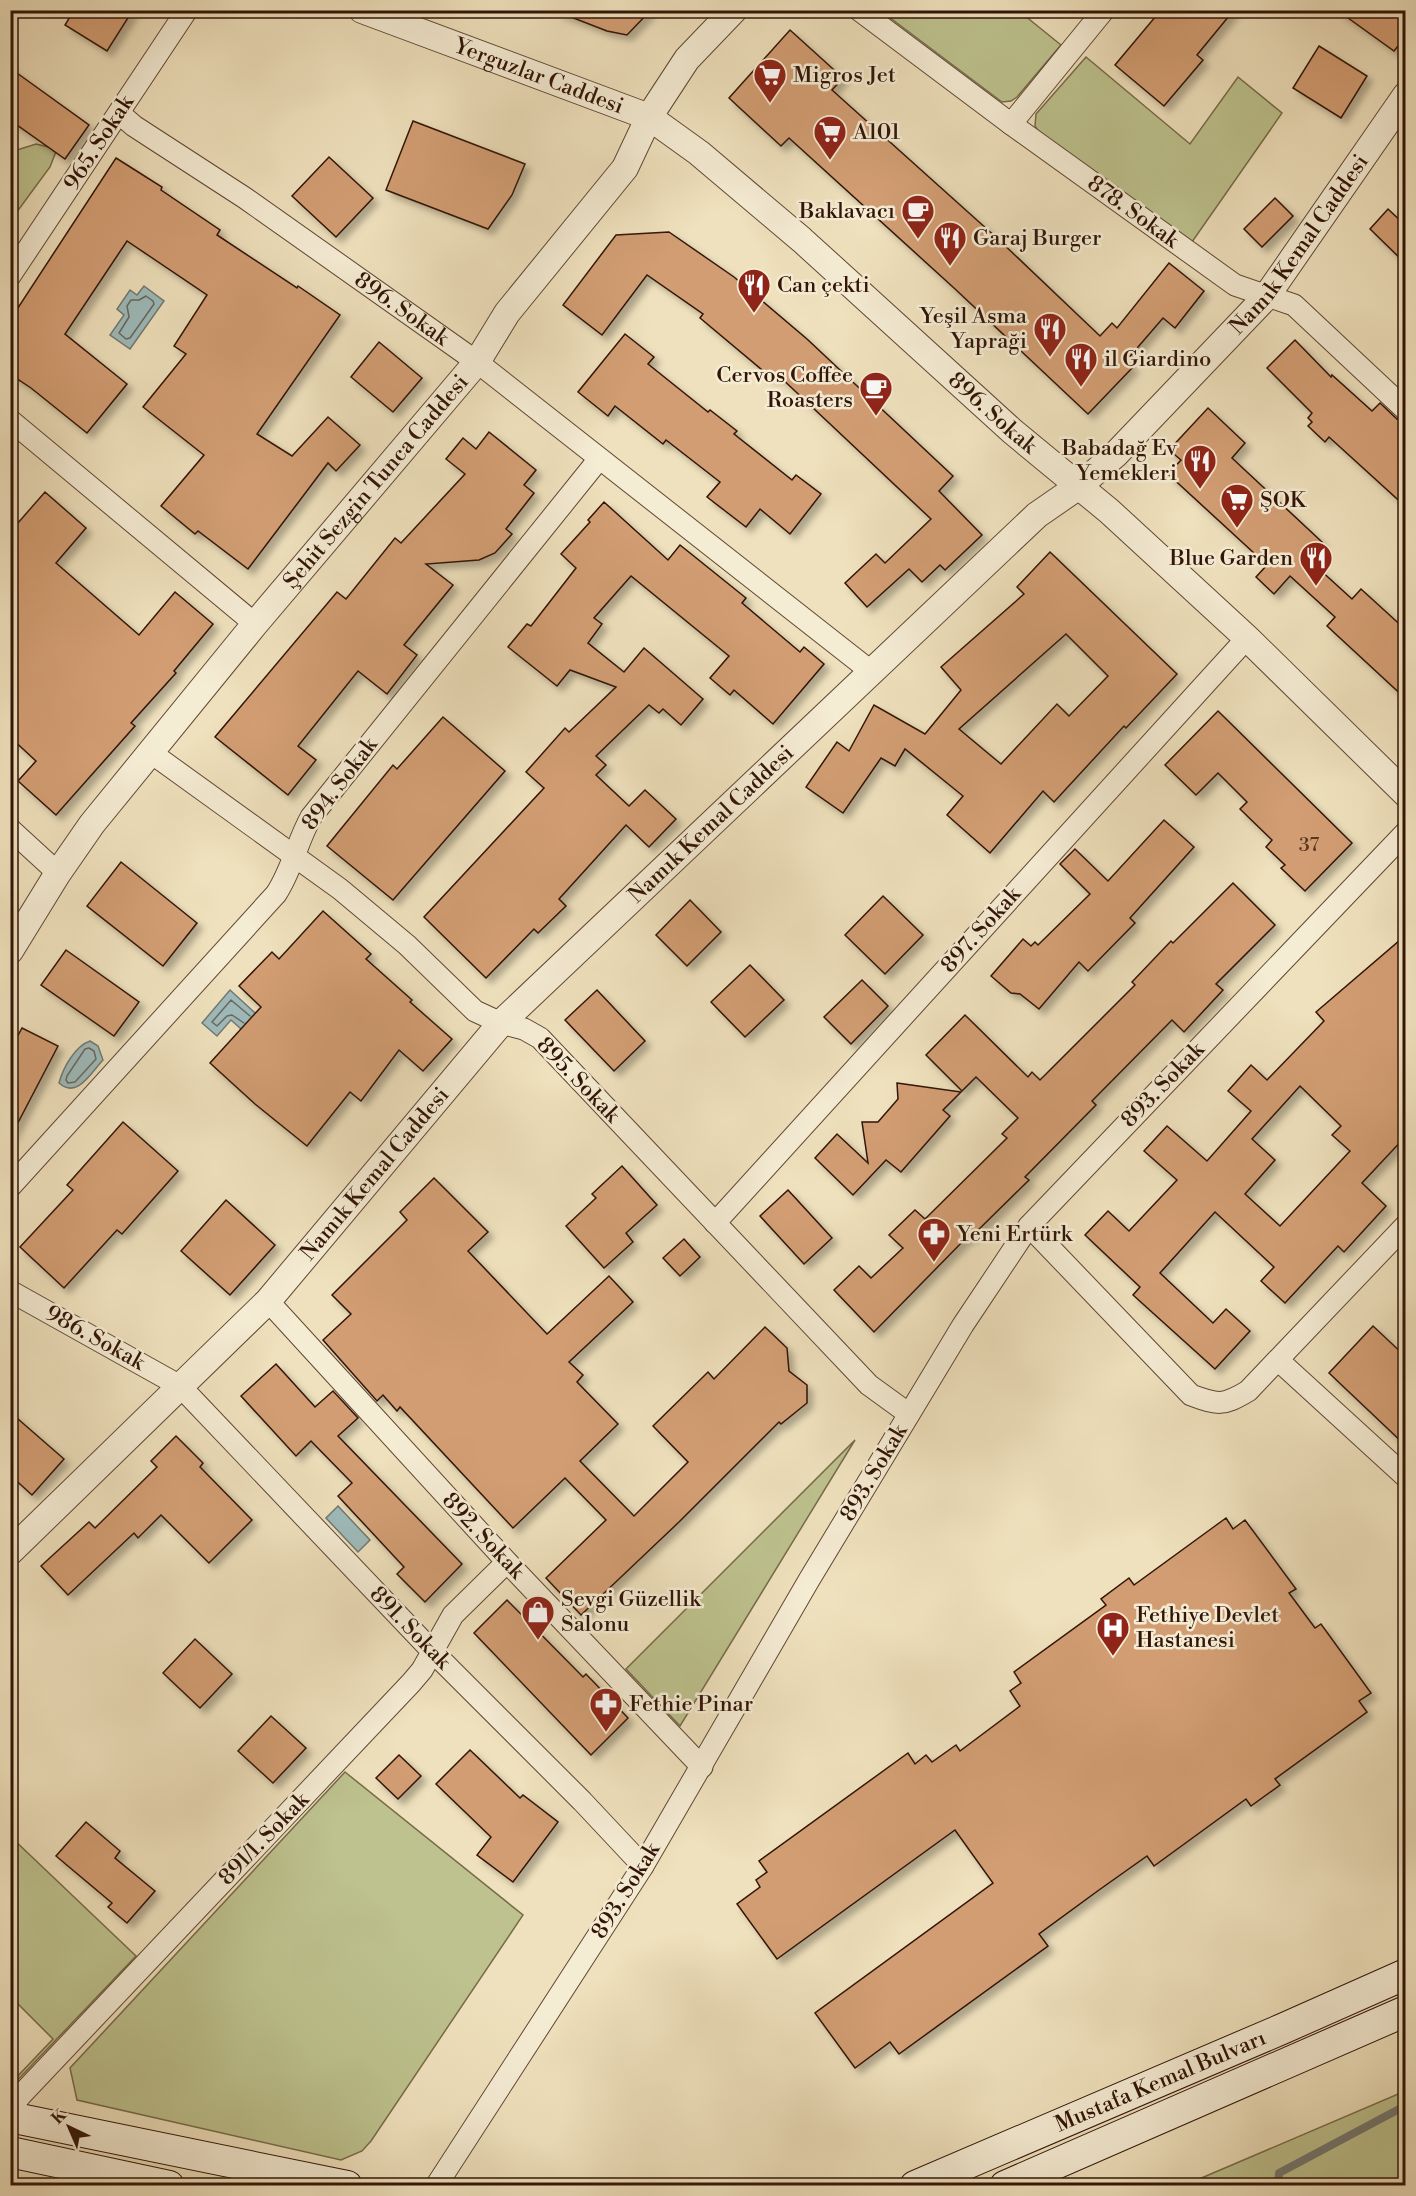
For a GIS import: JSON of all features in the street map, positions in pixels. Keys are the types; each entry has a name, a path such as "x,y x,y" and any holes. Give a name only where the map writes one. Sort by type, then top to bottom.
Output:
{"main road":[{"name":"Mustafa Kemal Bulvarı","path":"915,2186 1406,1974"},
{"name":"Mustafa Kemal Bulvarı","path":"1005,2186 1406,2012"},
{"path":"10,2116 347,2186"},
{"path":"10,2152 169,2186"}],"street":[{"name":"965. Sokak","path":"10,276 187,10"},
{"name":"Yerguzlar Caddesi","path":"362,10 649,117"},
{"name":"Şehit Sezgin Tunca Caddesi","path":"10,951 58,873 92,824 255,624 477,362 507,313 625,168 649,117 687,59 734,10"},
{"name":"878. Sokak","path":"859,10 1011,124 1234,285 1294,305 1406,410"},
{"path":"1011,124 1104,10"},
{"name":"Namık Kemal Caddesi","path":"10,1552 268,1301 501,1023 873,673 1037,515 1079,486 1115,455 1266,297 1406,95"},
{"name":"896. Sokak","path":"119,113 134,126 245,198 477,362 873,673"},
{"name":"896. Sokak","path":"649,117 699,153 801,240 1012,431 1109,511 1246,638 1406,794"},
{"path":"10,420 255,624"},
{"name":"894. Sokak","path":"10,1187 276,894 288,876 300,837 311,817 599,459"},
{"name":"897. Sokak","path":"715,1223 1246,638"},
{"name":"895. Sokak","path":"150,752 340,889 407,945 475,1011 501,1023 524,1029 540,1038 869,1385 909,1414"},
{"path":"10,829 58,873"},
{"name":"893. Sokak","path":"436,2186 643,1866 808,1580 963,1325 1029,1226 1406,832"},
{"path":"1029,1226 1191,1395 1210,1402 1230,1402 1248,1391 1406,1226"},
{"name":"986. Sokak","path":"10,1291 180,1386"},
{"name":"892. Sokak","path":"268,1301 507,1562 702,1767"},
{"path":"1278,1360 1406,1477"},
{"name":"891. Sokak","path":"180,1386 432,1651 582,1801 643,1866"},
{"name":"891/1. Sokak","path":"10,2109 411,1683 422,1670 453,1615 507,1562"}],"green space":[{"path":"881,11 1019,11 1061,45 1017,97 1011,101 1002,102"},
{"path":"1086,57 1190,144 1238,77 1282,113 1192,242 1038,131 1035,126 1036,114"},
{"path":"36,144 57,149 50,167 11,220 11,149 17,150"},
{"path":"855,1440 680,1726 626,1669"},
{"path":"345,1772 523,1915 371,2141 362,2151 341,2160 77,2100 70,2068"},
{"path":"10,1836 136,1956 11,2087 11,2083 53,2039 11,1997"},
{"path":"1405,2081 1405,2185 1185,2185 1403,2092"}],"water":[{"path":"144,286 164,301 130,349 110,335 124,315 117,309 130,290 137,295"},
{"path":"230,990 264,1021 250,1037 231,1020 217,1036 202,1023"},
{"path":"90,1041 98,1046 103,1060 83,1083 72,1088 59,1083 63,1071 75,1053"},
{"path":"338,1506 370,1540 358,1552 326,1518"}],"building":[{"path":"74,10 133,10 107,51 65,25"},
{"path":"558,10 651,10 627,35 607,31 558,12"},
{"path":"1161,10 1234,10 1197,55 1203,60 1164,106 1115,65"},
{"path":"1337,10 1389,10 1406,23 1406,36 1394,51"},
{"path":"790,30 843,78 832,90 998,239 1100,336 1112,323 1117,328 1169,263 1204,291 1175,328 1163,318 1126,361 1133,367 1088,414 789,138 781,146 729,98"},
{"path":"1319,46 1367,76 1341,118 1293,88"},
{"path":"10,68 89,125 65,159 10,120"},
{"path":"413,121 525,164 512,195 488,229 386,190"},
{"path":"329,157 373,198 336,237 292,196"},
{"path":"116,158 162,187 161,190 220,230 217,235 340,315 257,434 292,456 328,417 360,445 336,471 328,463 248,569 198,531 195,534 161,506 204,455 143,407 186,354 174,346 207,295 127,241 65,334 127,384 87,433 10,374 10,320"},
{"path":"1275,198 1293,216 1262,247 1244,229"},
{"path":"1388,209 1406,226 1406,264 1370,229"},
{"path":"669,232 734,277 807,339 953,476 939,491 982,535 945,570 940,565 922,582 909,569 867,607 845,583 876,554 885,563 931,519 777,374 773,379 700,318 703,314 647,275 602,335 563,305 616,235"},
{"path":"625,334 654,357 648,364 708,412 710,410 737,431 734,434 792,480 796,475 821,494 790,534 760,509 746,527 707,497 720,482 666,440 663,444 615,406 608,416 578,392"},
{"path":"1295,340 1331,377 1332,375 1372,411 1380,403 1397,419 1406,422 1406,507 1329,437 1325,442 1308,426 1312,422 1308,418 1312,413 1267,368"},
{"path":"379,342 422,378 393,412 351,377"},
{"path":"1208,408 1245,443 1232,458 1322,542 1307,558 1352,599 1361,589 1406,630 1406,699 1327,626 1335,617 1290,576 1274,594 1256,577 1267,565 1168,474 1181,460 1169,450"},
{"path":"489,432 536,470 524,485 534,493 506,529 512,534 495,553 479,560 426,564 453,585 404,645 417,655 387,694 358,671 298,746 316,760 288,795 215,737 337,592 346,599 395,538 401,543 465,474 446,459 463,438 476,449"},
{"path":"45,492 86,528 56,563 139,635 175,592 213,624 174,671 176,673 131,723 135,726 56,815 18,781 36,761 10,737 10,532"},
{"path":"604,502 668,560 680,545 746,598 742,603 800,652 804,647 824,664 773,724 734,690 730,695 710,678 729,656 631,576 594,618 602,624 588,643 624,672 644,648 703,699 681,725 663,709 659,713 649,705 596,756 606,765 596,775 629,806 645,790 676,819 649,847 626,825 559,899 566,906 538,933 534,929 486,978 424,917 544,788 526,772 565,728 569,732 616,687 570,670 557,686 508,647 527,624 531,626 576,568 561,554 590,522 588,520"},
{"path":"1050,552 1177,674 1126,728 1124,726 1054,802 1043,791 990,853 947,815 963,796 905,749 895,766 881,758 843,813 806,787 837,742 849,751 874,705 925,734 961,690 941,667 1024,594 1017,587","holes":["1066,634 1108,676 1069,716 1057,704 1001,764 959,729"]},
{"path":"1218,711 1352,843 1305,891 1281,868 1285,865 1266,847 1272,840 1240,809 1247,802 1218,773 1196,795 1165,765"},
{"path":"443,717 505,771 393,900 327,846 393,765 397,769"},
{"path":"1164,820 1194,847 1130,918 1135,923 1088,971 1079,962 1039,1009 1020,994 1011,993 991,976 1023,939 1031,946 1035,942 1038,945 1090,894 1060,864 1075,849 1108,881"},
{"path":"121,862 197,923 163,966 87,906"},
{"path":"1233,883 1275,925 1216,984 1223,990 1184,1032 1172,1020 1092,1101 1096,1105 1025,1177 1029,1180 971,1237 969,1235 874,1332 834,1290 859,1266 871,1278 903,1248 889,1235 915,1210 925,1219 1007,1138 1002,1134 1018,1118 976,1077 962,1091 926,1055 965,1015 1028,1077 1032,1072 1040,1080 1135,985 1132,982 1171,941 1173,943"},
{"path":"883,896 923,935 885,974 845,935"},
{"path":"690,900 721,932 687,966 656,935"},
{"path":"323,911 371,954 366,959 452,1039 423,1071 399,1050 361,1101 350,1092 307,1146 255,1104 210,1063 261,1007 239,986 272,952 279,959"},
{"path":"1406,935 1406,1136 1362,1183 1386,1206 1344,1252 1338,1246 1285,1303 1261,1281 1274,1267 1215,1212 1160,1273 1213,1323 1226,1309 1250,1331 1215,1369 1133,1295 1140,1287 1085,1235 1108,1211 1129,1231 1177,1180 1144,1151 1167,1126 1207,1161 1251,1111 1228,1091 1251,1065 1267,1080 1324,1021 1316,1012","holes":["1300,1086 1341,1126 1332,1135 1350,1151 1280,1226 1245,1194 1275,1160 1252,1139"]},
{"path":"66,950 139,1002 114,1036 41,985"},
{"path":"750,965 784,1000 745,1037 711,1002"},
{"path":"862,980 888,1006 851,1044 824,1017"},
{"path":"597,990 645,1041 614,1071 565,1020"},
{"path":"22,1028 58,1046 10,1138 10,1050"},
{"path":"897,1083 961,1092 943,1110 950,1116 901,1172 886,1160 853,1195 815,1158 837,1134 868,1163 862,1122 878,1122 898,1099"},
{"path":"123,1122 178,1171 122,1234 117,1230 64,1288 20,1247 73,1190 67,1185"},
{"path":"622,1166 657,1205 626,1233 633,1242 604,1268 566,1226 596,1198 592,1194"},
{"path":"434,1178 488,1232 468,1251 547,1334 609,1276 633,1302 569,1362 583,1375 577,1382 618,1424 580,1461 634,1516 688,1462 653,1426 708,1372 714,1379 765,1327 787,1348 789,1371 807,1385 807,1403 781,1424 779,1422 679,1522 581,1615 546,1578 606,1520 565,1478 513,1528 400,1407 397,1411 383,1395 377,1401 323,1340 351,1314 332,1295 407,1220 400,1212"},
{"path":"788,1190 832,1238 804,1264 760,1216"},
{"path":"226,1200 275,1245 230,1295 181,1251"},
{"path":"684,1239 700,1257 680,1276 663,1258"},
{"path":"1373,1326 1406,1357 1406,1446 1329,1373"},
{"path":"276,1364 315,1407 333,1391 358,1418 338,1436 462,1564 425,1602 397,1574 404,1567 338,1496 352,1483 311,1441 296,1456 241,1396"},
{"path":"10,1412 64,1459 32,1495 10,1475"},
{"path":"176,1436 203,1463 200,1467 252,1520 209,1563 161,1515 138,1538 134,1533 68,1595 41,1566 89,1522 95,1528 157,1467 151,1461"},
{"path":"1226,1518 1233,1529 1245,1520 1296,1589 1289,1593 1315,1628 1321,1624 1371,1693 1359,1701 1367,1712 1275,1779 1280,1785 1251,1806 1246,1799 1154,1866 1147,1856 1099,1890 1039,1934 1048,1946 899,2054 890,2042 855,2068 815,2013 993,1883 955,1830 777,1959 737,1904 760,1887 756,1880 767,1872 759,1861 908,1753 915,1764 926,1755 932,1762 956,1745 960,1751 1020,1706 1010,1691 1021,1683 1014,1672 1106,1605 1101,1599 1129,1578 1134,1585"},
{"path":"507,1600 583,1677 586,1674 628,1718 591,1755 474,1633"},
{"path":"195,1639 232,1674 200,1708 163,1673"},
{"path":"271,1716 306,1748 273,1783 238,1751"},
{"path":"470,1750 520,1798 523,1795 558,1822 513,1882 477,1855 491,1837 436,1784"},
{"path":"399,1755 421,1776 398,1799 376,1778"},
{"path":"86,1822 120,1851 115,1858 155,1891 127,1923 108,1907 112,1903 56,1856"}],"waterway":[{"path":"1278,2186 1279,2173 1403,2107"}],"place":[{"name":"Migros Jet","path":"770,104"},
{"name":"A101","path":"830,161"},
{"name":"Baklavacı","path":"918,240"},
{"name":"Garaj Burger","path":"950,267"},
{"name":"Can çekti","path":"754,314"},
{"name":"Yeşil Asma Yapraği","path":"1050,358"},
{"name":"il Giardino","path":"1081,388"},
{"name":"Cervos Coffee Roasters","path":"876,417"},
{"name":"Babadağ Ev Yemekleri","path":"1200,490"},
{"name":"ŞOK","path":"1237,529"},
{"name":"Blue Garden","path":"1316,587"},
{"name":"Yeni Ertürk","path":"934,1263"},
{"name":"Sevgi Güzellik Salonu","path":"538,1641"},
{"name":"Fethiye Devlet Hastanesi","path":"1113,1657"},
{"name":"Fethie Pinar","path":"606,1733"}]}
